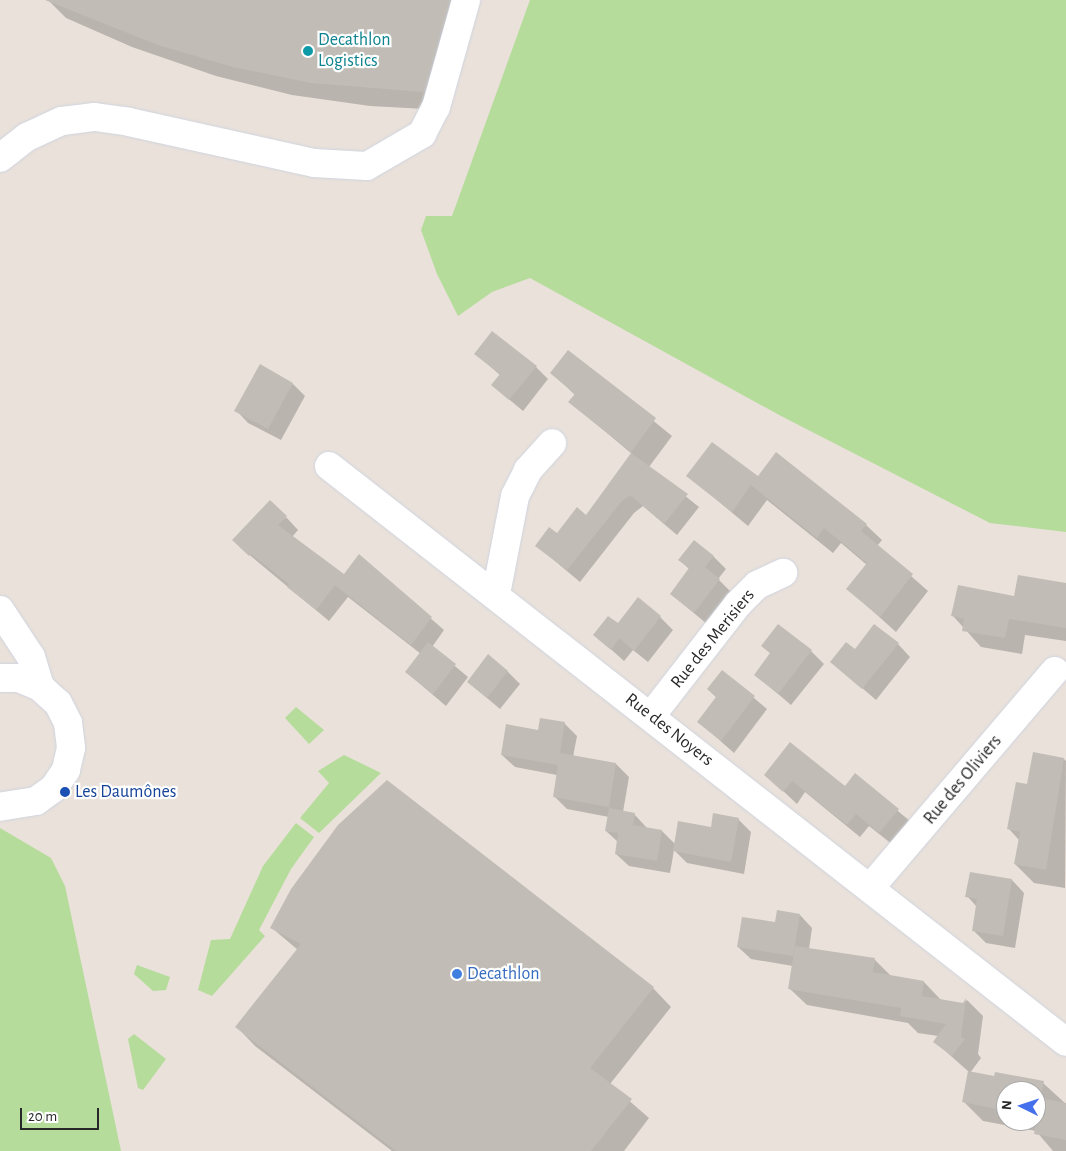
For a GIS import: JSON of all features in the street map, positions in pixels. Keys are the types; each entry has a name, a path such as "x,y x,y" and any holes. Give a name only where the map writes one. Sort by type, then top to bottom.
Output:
{"street":[{"path":"0,158 27,137 62,120 94,117 129,122 314,163 367,166 422,134 436,107 466,0"},
{"path":"496,594 516,496 528,470 552,443"},
{"name":"Rue des Noyers","path":"329,466 496,594 1066,1042"},
{"name":"Rue des Merisiers","path":"652,716 738,604 756,585 783,573"},
{"path":"0,610 31,657 40,687"},
{"name":"Rue des Oliviers","path":"870,888 1055,671"},
{"path":"0,678 19,678 40,687 58,703 68,723 71,748 66,770 54,788 36,801 0,807"}],"green space":[{"path":"530,0 1066,0 1066,532 990,523 781,416 530,278 492,292 458,316 437,274 421,230 426,216 452,216"},
{"path":"296,707 324,730 309,744 285,718"},
{"path":"344,755 381,773 319,833 300,818 329,783 318,771"},
{"path":"296,823 314,837 291,869 259,930 265,936 212,996 198,990 211,940 230,939 263,866"},
{"path":"0,828 51,858 65,886 121,1151 0,1151"},
{"path":"137,965 170,977 166,990 153,991 134,974"},
{"path":"134,1034 166,1059 143,1090 138,1088 128,1039"}],"building":[{"name":"Decathlon Logistics","path":"45,0 450,0 424,92 311,83 233,67 158,45"},
{"path":"492,331 537,366 509,400 491,385 500,374 474,354"},
{"path":"568,350 656,418 631,452 568,402 575,394 550,373"},
{"path":"260,364 293,383 268,429 234,411"},
{"path":"712,442 758,476 776,452 867,524 861,531 913,574 880,617 846,589 867,563 824,528 817,538 751,485 732,512 686,476"},
{"path":"631,453 688,494 664,524 630,495 622,501 567,570 535,546 549,527 557,533 577,507 586,515"},
{"path":"270,500 287,516 278,525 344,574 359,554 432,617 411,645 335,585 316,610 287,587 289,584 251,554 249,556 232,540"},
{"path":"694,540 714,556 705,567 720,579 694,613 670,594 689,568 678,560"},
{"path":"1018,575 1066,583 1066,628 1009,619 1005,638 962,631 964,619 951,616 958,585 1014,596"},
{"path":"638,597 661,616 634,651 619,638 611,650 593,635 608,616 618,623"},
{"path":"778,624 812,650 778,694 754,675 770,653 761,646"},
{"path":"874,624 899,643 862,689 830,662 846,642 855,649"},
{"path":"428,642 456,664 433,694 405,672"},
{"path":"488,654 508,671 487,698 467,682"},
{"path":"722,670 755,696 721,741 697,722 716,697 707,689"},
{"path":"540,718 565,722 560,753 616,763 609,807 553,797 558,765 501,755 506,724 538,730"},
{"path":"790,742 845,786 855,773 899,809 879,833 856,814 847,825 792,781 783,792 764,775"},
{"path":"1033,752 1064,758 1046,870 1014,864 1020,832 1007,829 1016,782 1027,784"},
{"name":"Decathlon","path":"387,780 654,987 590,1068 632,1099 591,1151 396,1151 235,1027 301,944 270,928 291,889 338,825"},
{"path":"609,808 635,813 633,825 662,830 657,861 615,854 618,833 605,831"},
{"path":"713,813 739,818 731,862 673,851 678,821 711,827"},
{"path":"970,872 1012,879 1003,936 972,931 977,899 965,897"},
{"path":"777,910 800,914 793,956 737,947 742,917 775,922"},
{"path":"795,946 875,958 873,972 924,981 922,996 963,1003 966,998 961,1037 965,1039 952,1056 933,1042 946,1024 900,1016 901,1008 788,989"},
{"path":"968,1071 994,1076 995,1072 1044,1081 996,1081 996,1109 962,1102"},
{"path":"1046,1099 1066,1103 1066,1140 1034,1134 1035,1131 1046,1131"}],"place":[{"name":"Decathlon Logistics","path":"308,51"},
{"name":"Les Daumônes","path":"65,792"},
{"name":"Decathlon","path":"457,974"}]}
